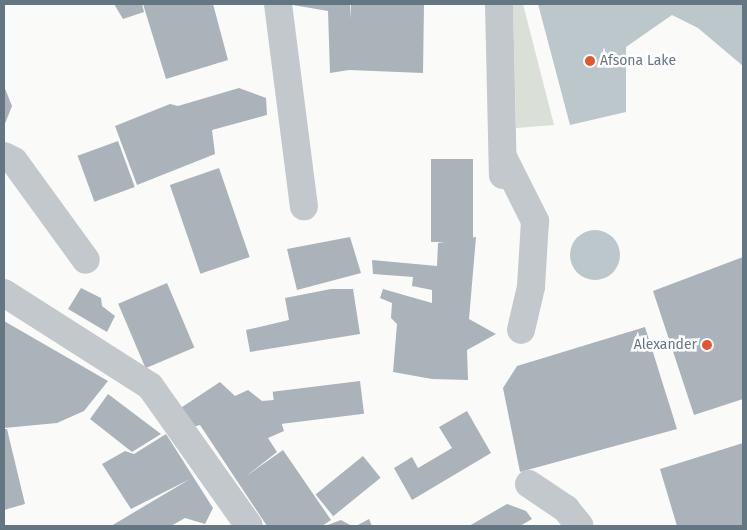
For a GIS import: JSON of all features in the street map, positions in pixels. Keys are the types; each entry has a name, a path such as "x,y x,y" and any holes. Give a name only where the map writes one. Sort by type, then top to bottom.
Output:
{"street":[{"path":"278,4 304,206"},
{"path":"499,4 503,184"},
{"path":"4,156 14,161 86,260"},
{"path":"503,157 534,221 531,287 521,330"},
{"path":"4,293 150,386 249,526"},
{"path":"529,484 566,509 580,526"}],"shaded area":[{"path":"513,4 523,4 554,125 516,128"},
{"name":"Afsona Lake","path":"538,4 743,4 743,66 698,28 672,15 626,47 626,112 570,125"},
{"path":"590,230 600,230 613,237 620,250 620,260 613,273 600,280 590,280 581,276 574,269 570,260 570,250 574,241 581,234"}],"building":[{"path":"114,4 142,4 144,12 123,19"},
{"path":"143,4 213,4 228,60 166,79"},
{"path":"287,4 350,4 350,19 351,4 424,4 423,73 349,70 330,73 328,11"},
{"path":"4,86 12,106 4,126"},
{"path":"239,88 266,98 267,115 212,130 215,154 137,185 115,126 170,104 178,106"},
{"path":"118,141 135,187 94,202 78,156"},
{"path":"431,159 473,159 473,242 431,242"},
{"path":"219,168 250,257 200,274 170,185"},
{"path":"350,237 361,273 297,290 287,249"},
{"path":"476,237 469,319 496,334 467,350 468,380 432,379 393,372 397,324 391,318 392,303 380,298 383,289 432,303 432,290 412,286 413,277 373,274 372,260 437,266 438,243"},
{"name":"Alexander","path":"743,257 743,399 694,415 653,291"},
{"path":"167,283 194,347 146,368 118,304"},
{"path":"81,288 101,298 102,306 115,316 107,332 68,309"},
{"path":"331,289 353,289 360,334 250,352 246,330 289,320 285,298"},
{"path":"4,321 108,381 84,411 57,423 4,428"},
{"path":"645,327 677,429 520,472 503,388 517,366"},
{"path":"360,381 364,414 277,424 273,392"},
{"path":"220,382 235,396 248,390 262,401 274,400 284,431 268,438 277,452 245,477 283,450 331,520 322,526 267,526 200,425 189,428 176,411"},
{"path":"108,394 161,434 132,452 90,419"},
{"path":"467,411 491,453 412,500 394,468 412,457 418,468 452,448 439,427"},
{"path":"4,429 7,429 25,504 4,510"},
{"path":"166,434 213,508 205,524 185,518 171,526 111,526 190,479 131,509 102,464 125,451 134,454"},
{"path":"743,443 743,526 677,526 660,469"},
{"path":"363,456 381,478 333,516 316,494"},
{"path":"507,504 526,511 532,519 520,526 469,526"},
{"path":"369,519 372,526 356,526"},
{"path":"341,520 352,526 325,526"}],"place":[{"name":"Afsona Lake","path":"590,61"},
{"name":"Alexander","path":"707,345"}]}
